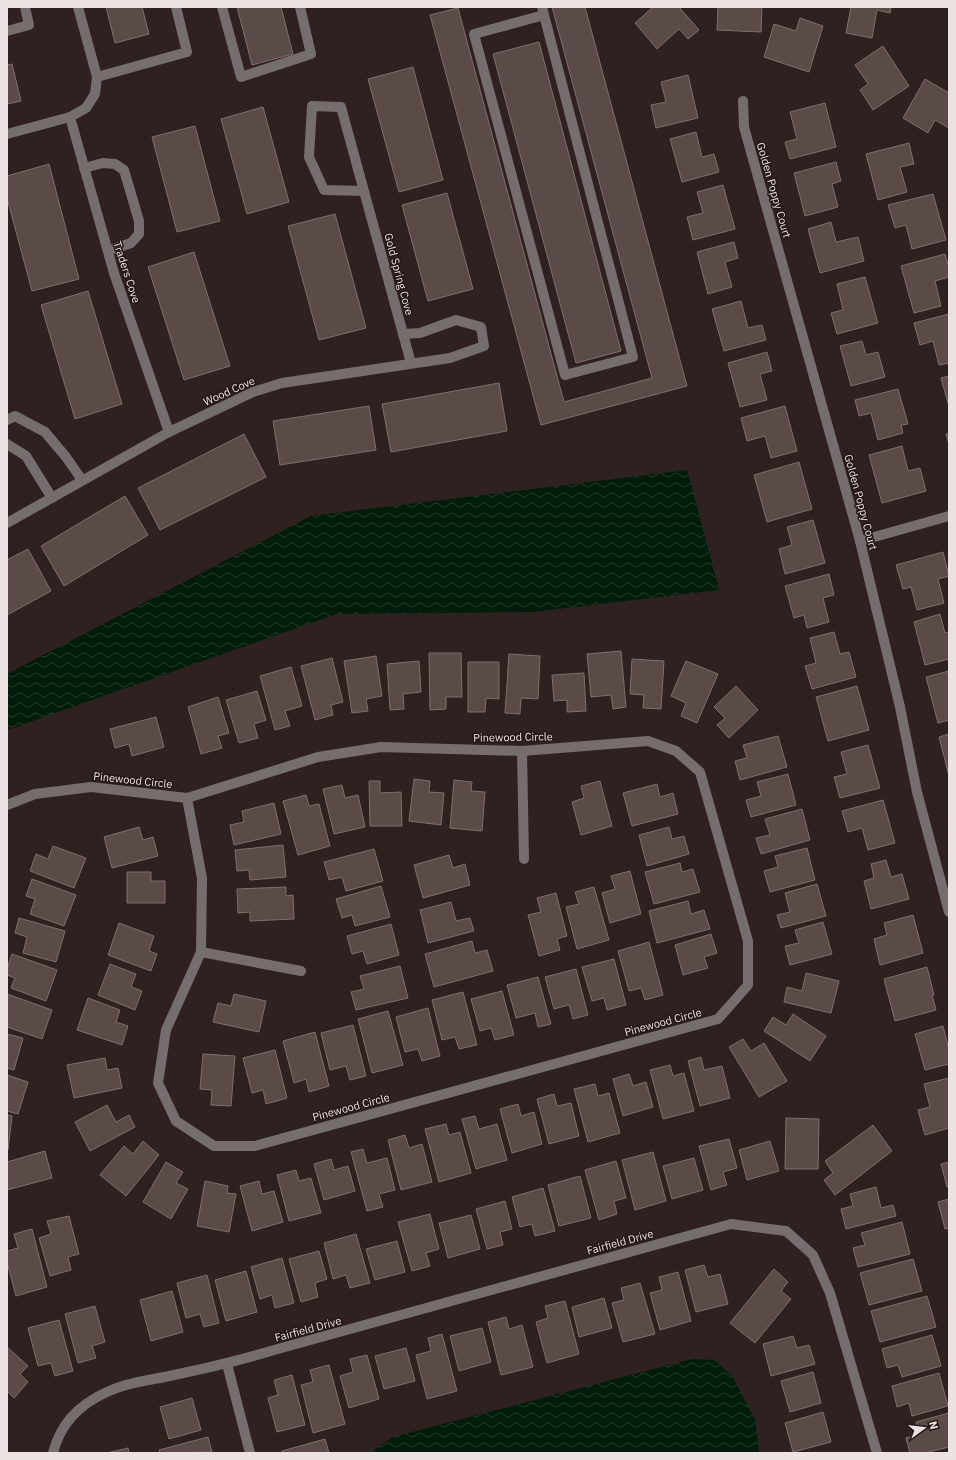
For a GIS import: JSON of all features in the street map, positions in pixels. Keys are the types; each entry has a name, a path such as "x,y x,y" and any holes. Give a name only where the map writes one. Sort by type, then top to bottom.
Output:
{"street":[{"path":"7,31 30,25 25,7"},
{"path":"7,134 70,117 86,108 95,94 97,77 78,7"},
{"path":"97,77 187,52 176,7"},
{"path":"222,7 241,77 311,54 300,7"},
{"path":"543,11 633,357 565,375 474,34 543,11"},
{"name":"Golden Poppy Court","path":"742,101 744,127 860,542 900,707 917,792 949,912"},
{"name":"Gold Spring Cove","path":"364,191 324,190 309,157 312,106 341,107 364,191 403,334 411,364"},
{"name":"Traders Cove","path":"70,117 114,273 169,432"},
{"path":"84,168 103,163 115,164 124,170 137,214 139,221 139,234 131,243 108,251"},
{"name":"Wood Cove","path":"7,523 169,432 253,392 282,383 450,358 484,346 481,327 456,320 420,332 403,334"},
{"path":"7,420 15,416 45,432 66,457 82,480"},
{"path":"7,444 26,456 52,498"},
{"path":"860,542 949,516"},
{"name":"Pinewood Circle","path":"7,805 34,794 91,787 187,798 318,757 381,747 522,751 648,741 676,751 700,772 748,941 748,985 718,1019 255,1146 214,1146 176,1121 158,1083 166,1030 201,952 202,878 187,798"},
{"path":"522,751 524,859"},
{"path":"201,952 301,971"},
{"name":"Fairfield Drive","path":"53,1453 61,1432 69,1419 80,1408 94,1398 108,1391 127,1385 227,1364 731,1224 786,1231 813,1255 830,1293 877,1453"},
{"path":"227,1364 250,1453"}],"water":[{"path":"687,470 719,590 532,612 336,614 7,730 7,674 311,516"},
{"path":"692,1359 714,1360 732,1376 755,1420 759,1453 374,1453 375,1449 393,1437"}],"building":[{"path":"106,7 142,7 149,34 115,43"},
{"path":"237,7 281,7 293,54 252,65"},
{"path":"552,7 585,7 687,386 541,425 430,15 458,8 564,402 652,378"},
{"path":"653,7 679,7 699,30 688,39 679,29 657,49 635,23"},
{"path":"718,7 762,7 761,32 717,30"},
{"path":"851,7 891,7 890,13 877,10 872,38 846,33"},
{"path":"800,18 823,26 809,72 764,57 774,24 796,31"},
{"path":"539,42 621,351 576,363 493,54"},
{"path":"883,46 909,86 873,110 860,90 868,84 855,65"},
{"path":"12,64 21,101 7,104 7,65"},
{"path":"413,67 443,180 399,192 368,79"},
{"path":"688,75 698,118 656,128 651,105 666,102 661,82"},
{"path":"925,79 949,93 949,128 935,120 928,133 903,118"},
{"path":"825,103 836,147 790,159 785,142 797,139 790,112"},
{"path":"263,107 289,202 247,214 221,119"},
{"path":"195,126 220,221 177,232 152,137"},
{"path":"696,132 702,157 714,154 719,172 682,182 670,139"},
{"path":"909,143 914,164 900,167 907,192 878,200 866,154"},
{"path":"836,162 841,181 832,184 838,207 805,216 794,173"},
{"path":"49,164 79,279 32,291 7,198 7,176"},
{"path":"723,185 735,229 693,240 687,217 703,213 697,192"},
{"path":"447,193 473,289 428,301 402,205"},
{"path":"933,194 946,240 912,249 906,225 895,228 888,205"},
{"path":"335,214 366,328 319,340 288,226"},
{"path":"831,222 836,242 858,237 864,261 820,273 808,229"},
{"path":"734,242 738,258 725,262 732,287 708,294 697,252"},
{"path":"194,252 230,366 184,380 148,267"},
{"path":"945,254 949,268 949,277 935,281 941,306 914,313 901,266"},
{"path":"865,277 878,323 837,334 831,313 843,310 837,284"},
{"path":"88,291 122,404 75,419 41,305"},
{"path":"741,301 748,328 762,325 766,340 724,351 712,309"},
{"path":"949,314 949,363 939,365 933,341 920,345 914,323"},
{"path":"862,341 866,355 878,352 885,377 851,386 840,346"},
{"path":"767,352 772,371 760,374 767,400 740,407 728,363"},
{"path":"949,376 949,403 948,403 941,378"},
{"path":"499,383 507,431 391,452 382,404"},
{"path":"898,389 908,424 901,425 903,433 878,440 871,413 859,416 855,400"},
{"path":"369,406 376,450 280,465 273,421"},
{"path":"785,406 797,451 771,458 765,436 747,441 741,418"},
{"path":"949,433 949,444 946,434"},
{"path":"244,434 266,477 160,530 138,488"},
{"path":"902,446 908,471 920,468 926,491 882,503 869,455"},
{"path":"799,462 812,509 767,522 754,475"},
{"path":"125,496 148,535 64,586 41,546"},
{"path":"813,520 825,563 785,574 779,549 792,545 787,527"},
{"path":"28,549 51,591 7,615 7,560"},
{"path":"943,552 949,576 938,579 944,603 917,610 911,587 903,589 896,565"},
{"path":"829,574 834,595 823,598 829,622 807,628 804,615 794,618 785,586"},
{"path":"940,614 945,633 949,632 949,659 925,665 914,622"},
{"path":"834,632 840,654 849,652 856,677 812,689 805,666 816,663 810,638"},
{"path":"621,651 626,707 613,709 611,695 591,697 587,654"},
{"path":"429,653 461,653 462,697 446,697 446,709 430,710"},
{"path":"509,654 540,656 538,699 521,698 520,714 505,713"},
{"path":"376,656 382,696 366,699 368,711 352,713 344,661"},
{"path":"332,658 343,702 331,705 333,715 315,720 301,666"},
{"path":"632,659 664,661 661,709 643,708 644,695 630,694"},
{"path":"419,661 421,692 403,694 404,709 390,710 387,664"},
{"path":"686,661 718,674 697,723 681,716 686,703 671,696"},
{"path":"468,662 499,662 499,699 486,698 485,712 468,712"},
{"path":"291,667 302,706 285,711 290,726 275,730 260,676"},
{"path":"949,671 949,720 938,723 926,677"},
{"path":"584,673 586,711 567,712 567,700 554,701 552,675"},
{"path":"736,686 758,710 729,738 717,725 725,718 714,707"},
{"path":"857,686 869,730 828,741 816,697"},
{"path":"257,691 266,720 254,724 258,738 239,743 226,700"},
{"path":"218,697 229,733 218,736 222,748 201,754 188,707"},
{"path":"156,717 164,747 132,756 129,744 115,748 110,729"},
{"path":"949,734 949,776 939,737"},
{"path":"778,736 787,767 740,780 735,761 747,758 743,745"},
{"path":"868,745 880,788 840,798 834,777 847,774 841,752"},
{"path":"788,774 796,805 751,817 746,800 761,796 757,782"},
{"path":"414,779 430,781 429,792 444,793 441,825 409,821"},
{"path":"454,780 472,782 471,791 485,792 482,831 450,828"},
{"path":"369,781 380,781 380,793 401,792 402,826 370,826"},
{"path":"600,781 612,826 581,835 572,802 584,798 581,786"},
{"path":"657,784 660,797 673,793 678,814 632,826 623,793"},
{"path":"342,785 345,798 358,795 365,827 334,834 323,789"},
{"path":"306,795 309,806 319,804 330,846 298,855 283,801"},
{"path":"883,800 895,843 868,850 862,828 848,832 842,811"},
{"path":"274,803 281,834 234,845 230,825 244,822 242,811"},
{"path":"802,809 810,840 761,854 756,838 770,835 765,819"},
{"path":"139,827 143,840 153,837 158,856 112,868 104,837"},
{"path":"669,827 672,839 684,836 689,854 647,866 639,835"},
{"path":"283,845 286,877 250,880 249,870 237,871 235,850"},
{"path":"53,846 86,858 74,888 30,871 36,854 48,859"},
{"path":"807,848 815,880 770,892 764,871 778,867 775,856"},
{"path":"374,849 383,881 346,891 342,877 329,880 324,862"},
{"path":"449,855 453,868 465,864 470,885 423,898 414,865"},
{"path":"886,860 891,877 902,874 909,899 871,909 864,881 874,878 871,864"},
{"path":"680,863 682,872 693,869 700,892 654,904 645,872"},
{"path":"630,871 641,914 610,923 602,893 615,889 611,876"},
{"path":"127,872 151,872 151,881 165,881 165,903 127,903"},
{"path":"32,879 76,895 64,926 30,914 35,899 26,896"},
{"path":"817,884 826,916 781,928 777,915 790,912 785,893"},
{"path":"381,886 390,917 355,926 352,915 342,918 336,899"},
{"path":"286,887 286,896 293,895 294,919 250,921 250,912 238,913 237,889"},
{"path":"594,887 609,940 577,949 566,907 579,904 575,892"},
{"path":"556,893 567,936 557,939 560,950 539,956 528,915 541,912 537,898"},
{"path":"688,901 691,914 704,910 710,929 657,943 649,911"},
{"path":"451,902 456,921 470,918 474,931 428,943 420,910"},
{"path":"913,915 923,953 880,965 874,939 887,935 884,923"},
{"path":"19,918 65,931 56,962 23,953 27,937 15,933"},
{"path":"823,922 832,954 790,965 785,946 799,943 795,930"},
{"path":"119,923 154,936 149,951 157,954 151,971 108,955"},
{"path":"391,924 399,955 367,964 363,951 352,954 347,936"},
{"path":"711,934 717,953 704,957 708,968 683,975 675,945"},
{"path":"472,941 475,953 487,950 493,971 434,987 425,954"},
{"path":"649,942 663,995 645,1000 641,988 629,991 618,951"},
{"path":"12,954 57,970 46,1001 11,988 15,978 7,975 7,969"},
{"path":"614,959 626,1005 607,1010 604,998 592,1001 582,967"},
{"path":"110,964 136,974 131,987 142,991 135,1010 98,995"},
{"path":"400,966 408,998 356,1010 351,992 364,989 360,976"},
{"path":"927,967 936,1010 895,1021 884,979"},
{"path":"576,969 588,1015 573,1019 569,1005 554,1009 545,977"},
{"path":"806,973 839,981 831,1013 784,1002 787,987 802,991"},
{"path":"538,977 551,1024 538,1027 535,1013 516,1018 507,985"},
{"path":"502,991 514,1035 495,1040 491,1028 480,1031 471,999"},
{"path":"463,992 477,1045 459,1049 455,1037 442,1040 432,1000"},
{"path":"7,994 52,1010 42,1039 7,1027"},
{"path":"234,994 266,1001 259,1032 213,1022 218,1003 231,1006"},
{"path":"88,998 120,1010 116,1022 128,1026 122,1045 77,1030"},
{"path":"428,1008 440,1056 422,1061 418,1049 405,1052 396,1017"},
{"path":"388,1011 403,1065 372,1073 358,1019"},
{"path":"793,1014 826,1036 810,1061 764,1031 773,1017 786,1025"},
{"path":"353,1025 366,1076 350,1080 346,1066 330,1070 321,1033"},
{"path":"943,1026 949,1050 949,1064 925,1070 915,1034"},
{"path":"315,1032 329,1086 309,1092 306,1079 294,1083 283,1041"},
{"path":"7,1034 23,1038 14,1070 7,1068"},
{"path":"743,1039 751,1051 764,1043 787,1081 759,1097 729,1047"},
{"path":"275,1050 287,1098 266,1104 263,1090 252,1093 243,1058"},
{"path":"203,1054 235,1056 231,1106 211,1105 212,1090 200,1089"},
{"path":"701,1057 704,1070 722,1066 730,1098 700,1106 688,1061"},
{"path":"105,1058 107,1070 118,1068 122,1088 74,1098 67,1065"},
{"path":"670,1065 673,1076 684,1073 694,1111 663,1119 650,1070"},
{"path":"629,1074 633,1086 646,1082 653,1107 623,1116 613,1079"},
{"path":"7,1075 28,1082 18,1114 7,1111"},
{"path":"949,1078 949,1128 925,1135 918,1110 930,1107 924,1084"},
{"path":"595,1084 598,1096 609,1093 620,1133 588,1142 574,1089"},
{"path":"554,1094 557,1106 571,1103 579,1136 549,1144 537,1099"},
{"path":"518,1104 521,1116 534,1112 542,1144 512,1153 500,1109"},
{"path":"107,1105 116,1122 129,1115 135,1127 90,1151 75,1122"},
{"path":"7,1115 12,1116 8,1150 7,1150"},
{"path":"475,1116 479,1129 497,1124 507,1160 476,1169 462,1119"},
{"path":"786,1118 819,1119 818,1169 785,1169"},
{"path":"446,1124 449,1135 460,1132 471,1173 439,1182 425,1129"},
{"path":"873,1125 892,1151 835,1195 824,1180 833,1173 825,1161"},
{"path":"405,1135 409,1148 422,1144 432,1182 401,1190 388,1140"},
{"path":"729,1139 737,1168 723,1172 727,1185 711,1190 699,1146"},
{"path":"143,1141 159,1155 126,1196 100,1175 124,1146 133,1154"},
{"path":"770,1141 779,1171 747,1180 739,1150"},
{"path":"363,1149 367,1163 387,1158 395,1190 379,1194 383,1207 367,1211 351,1152"},
{"path":"45,1151 52,1178 7,1190 7,1162"},
{"path":"653,1152 666,1201 635,1210 622,1160"},
{"path":"694,1158 703,1190 672,1199 663,1166"},
{"path":"331,1159 334,1170 348,1166 355,1191 324,1200 314,1164"},
{"path":"616,1161 626,1198 614,1201 617,1214 599,1220 585,1170"},
{"path":"166,1162 183,1172 176,1183 188,1189 171,1219 143,1202"},
{"path":"949,1162 949,1186 947,1187 941,1164"},
{"path":"296,1170 299,1181 311,1178 321,1213 289,1221 277,1175"},
{"path":"580,1176 591,1218 559,1226 548,1185"},
{"path":"205,1181 228,1186 227,1193 236,1194 229,1232 197,1226"},
{"path":"259,1181 262,1194 274,1191 283,1222 252,1231 240,1186"},
{"path":"876,1187 881,1208 893,1205 896,1216 846,1229 841,1209 853,1206 850,1194"},
{"path":"543,1188 555,1231 535,1236 532,1224 520,1227 512,1197"},
{"path":"949,1199 949,1228 945,1229 938,1202"},
{"path":"505,1201 512,1229 500,1232 503,1245 487,1249 476,1209"},
{"path":"430,1214 439,1249 426,1253 430,1266 412,1271 398,1222"},
{"path":"471,1215 480,1249 448,1258 439,1223"},
{"path":"69,1216 79,1254 68,1257 71,1270 50,1276 39,1238 51,1234 47,1221"},
{"path":"902,1222 910,1254 858,1267 853,1248 865,1245 861,1233"},
{"path":"32,1229 47,1287 16,1296 7,1262 7,1251 18,1248 14,1234"},
{"path":"356,1234 370,1283 350,1288 346,1275 333,1279 324,1243"},
{"path":"397,1241 405,1272 375,1280 366,1249"},
{"path":"319,1251 327,1279 315,1283 318,1297 301,1302 289,1259"},
{"path":"282,1258 294,1303 275,1308 272,1295 260,1299 251,1267"},
{"path":"913,1259 922,1291 869,1305 860,1273"},
{"path":"704,1265 708,1277 720,1274 728,1304 696,1312 685,1270"},
{"path":"774,1269 788,1282 781,1291 791,1299 755,1343 730,1323"},
{"path":"246,1271 257,1312 226,1321 215,1280"},
{"path":"678,1272 691,1321 660,1330 650,1293 662,1290 659,1277"},
{"path":"207,1275 219,1323 204,1327 200,1314 186,1318 177,1283"},
{"path":"640,1283 655,1334 623,1342 612,1303 624,1300 621,1288"},
{"path":"172,1291 183,1332 151,1341 140,1300"},
{"path":"927,1296 936,1327 880,1342 871,1311"},
{"path":"604,1298 612,1328 579,1337 572,1307"},
{"path":"565,1301 579,1354 547,1363 536,1322 548,1318 545,1306"},
{"path":"95,1306 105,1342 92,1346 96,1358 78,1363 65,1314"},
{"path":"506,1317 509,1329 522,1325 533,1367 501,1375 488,1322"},
{"path":"59,1320 73,1371 55,1376 51,1363 38,1366 28,1328"},
{"path":"482,1328 491,1362 459,1371 450,1336"},
{"path":"442,1334 457,1391 427,1399 416,1355 431,1351 428,1338"},
{"path":"932,1335 941,1366 902,1377 898,1365 887,1368 882,1349"},
{"path":"793,1336 797,1348 809,1345 815,1364 771,1376 763,1344"},
{"path":"7,1347 28,1366 20,1374 28,1382 14,1398 7,1391"},
{"path":"406,1348 415,1381 384,1389 375,1356"},
{"path":"367,1355 379,1399 349,1408 340,1376 353,1372 350,1359"},
{"path":"329,1365 345,1424 313,1433 301,1385 313,1382 310,1370"},
{"path":"813,1372 821,1403 790,1412 781,1381"},
{"path":"939,1373 948,1406 912,1416 909,1403 897,1407 892,1386"},
{"path":"292,1375 305,1425 277,1432 268,1398 278,1395 274,1380"},
{"path":"192,1398 201,1430 169,1439 160,1407"},
{"path":"823,1412 831,1442 793,1452 785,1423"},
{"path":"949,1413 949,1447 925,1453 910,1453 906,1438 919,1434 916,1422"},
{"path":"208,1437 212,1452 160,1453 159,1450"},
{"path":"325,1439 329,1453 282,1453 282,1451"},
{"path":"128,1448 129,1453 107,1453"}]}
